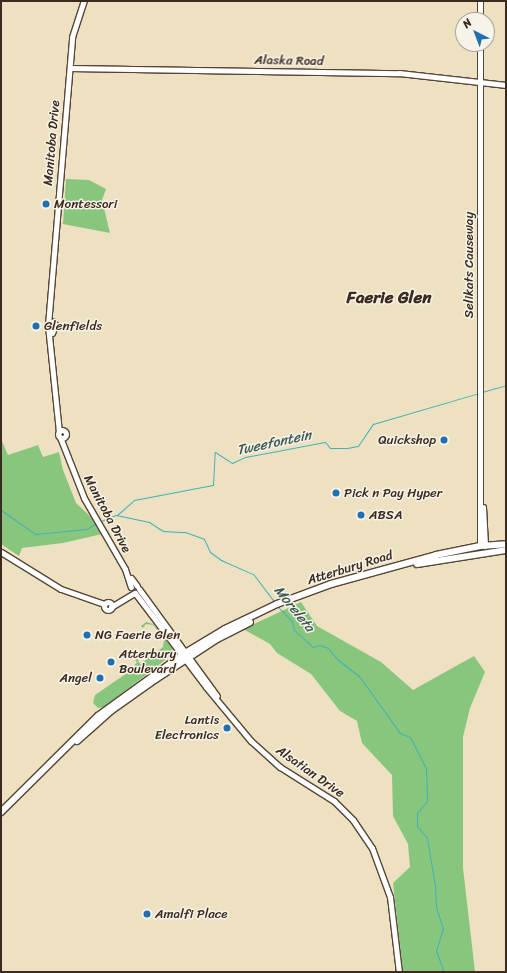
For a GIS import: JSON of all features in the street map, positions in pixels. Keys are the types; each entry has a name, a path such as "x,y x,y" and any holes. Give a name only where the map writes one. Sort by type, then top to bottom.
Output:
{"main road":[{"name":"Atterbury Road","path":"1,812 40,774 112,710 185,656 266,612 288,602 373,572 482,546 506,544"},
{"name":"Atterbury Road","path":"288,602 339,585 414,564 506,550"}],"street":[{"name":"Manitoba Drive","path":"84,1 73,29 50,314 58,421 64,446 78,483 95,517 125,569 134,589 185,656"},
{"path":"480,1 480,12"},
{"name":"Selikats Causeway","path":"480,52 480,486 482,546"},
{"name":"Alaska Road","path":"70,68 399,73 506,85"},
{"path":"1,552 57,587 107,606 134,589"},
{"name":"Alsatian Drive","path":"185,656 227,712 259,750 280,767 334,801 348,813 362,832 372,848 391,902 399,972"}],"green space":[{"path":"66,179 89,180 106,189 102,200 110,233 63,224"},
{"path":"1,439 8,455 38,445 43,457 59,452 63,470 76,503 93,519 102,534 63,543 22,548 19,556 1,544"},
{"path":"301,602 317,626 381,662 413,690 474,656 485,672 470,708 463,737 463,868 475,972 403,972 393,883 410,867 408,844 393,816 392,775 362,743 357,721 340,711 311,674 277,653 270,644 243,629"},
{"path":"146,622 153,624 172,648 173,654 104,707 98,708 93,703 95,695 130,671 137,662 135,660 137,658 140,664 147,659 142,654 147,651 147,654 153,655 163,647 164,639 153,625 146,624 143,628 141,626"}],"waterway":[{"name":"Tweefontein","path":"482,392 506,385"},
{"name":"Tweefontein","path":"117,515 134,500 213,485 215,452 232,463 245,457 325,442 330,448 347,448 358,446 373,424 479,393"},
{"name":"Moreleta","path":"1,510 35,534 87,529 96,523"},
{"name":"Moreleta","path":"101,521 116,515 149,522 163,531 185,532 204,539 210,552 221,560 254,575 274,602"},
{"name":"Moreleta","path":"277,606 292,621 294,630 313,647 319,645 328,648 337,659 359,676 400,733 410,737 426,769 427,801 417,813 417,826 427,838 435,886 436,907 443,928 436,951 444,972"}],"place":[{"name":"Montessori","path":"46,204"},
{"name":"Glenfields","path":"36,326"},
{"name":"Quickshop","path":"444,440"},
{"name":"Pick n Pay Hyper","path":"336,493"},
{"name":"ABSA","path":"361,515"},
{"name":"NG Faerie Glen","path":"87,635"},
{"name":"Atterbury Boulevard","path":"111,662"},
{"name":"Angel","path":"100,678"},
{"name":"Lantis Electronics","path":"227,728"},
{"name":"Amalfi Place","path":"147,914"}],"district":[{"name":"Faerie Glen","path":"389,298"}]}
